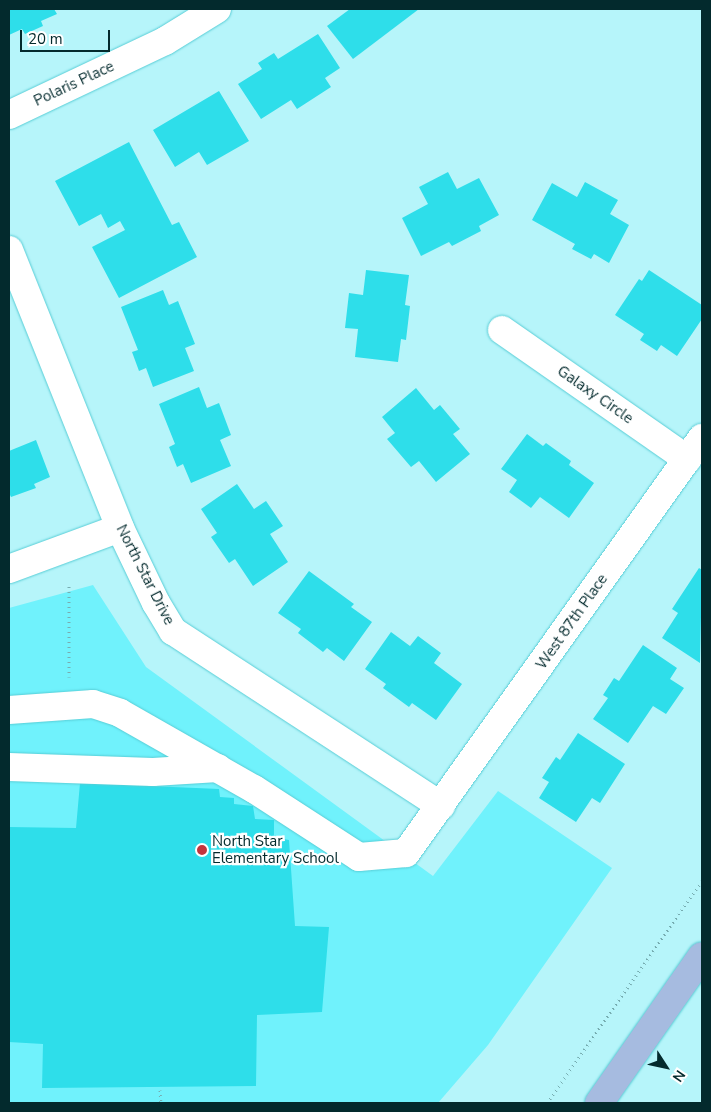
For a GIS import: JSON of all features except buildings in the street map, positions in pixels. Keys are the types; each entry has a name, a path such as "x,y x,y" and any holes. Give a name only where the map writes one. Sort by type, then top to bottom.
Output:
{"main road":[{"path":"599,1103 702,956"}],"street":[{"name":"Polaris Place","path":"9,115 165,41 217,9"},
{"name":"North Star Drive","path":"9,250 120,528 156,602 173,631 441,806"},
{"name":"Galaxy Circle","path":"502,330 695,449"},
{"name":"West 87th Place","path":"9,710 93,704 120,713 254,789 359,858 406,854 695,449"},
{"path":"9,570 120,528"},
{"path":"9,767 153,772 218,768"}],"path":[{"path":"547,1103 702,881"},
{"path":"160,1090 161,1103"}],"shaded area":[{"name":"North Star Elementary School","path":"93,585 146,667 433,876 498,791 612,868 488,1045 438,1103 9,1103 9,608"}],"place":[{"name":"North Star Elementary School","path":"202,850"}]}
